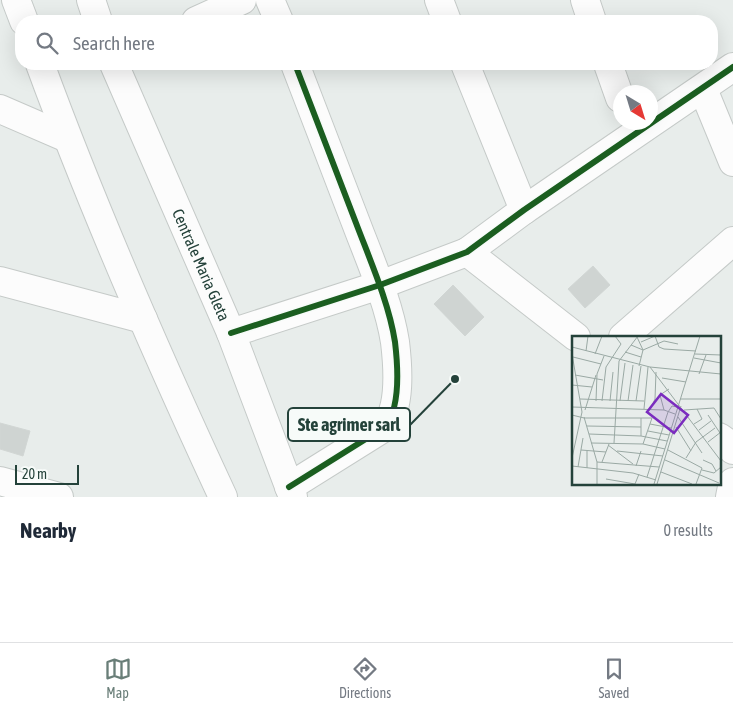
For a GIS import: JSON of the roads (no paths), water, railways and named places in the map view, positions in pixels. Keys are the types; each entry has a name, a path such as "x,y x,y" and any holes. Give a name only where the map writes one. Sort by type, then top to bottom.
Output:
{"street":[{"path":"16,0 22,15"},
{"path":"91,0 96,15"},
{"path":"209,15 242,0"},
{"path":"270,0 276,15"},
{"path":"439,0 445,15"},
{"path":"585,0 590,15"},
{"path":"658,114 703,89 733,67"},
{"path":"42,70 67,138 143,319 223,497"},
{"name":"Centrale Maria Gleta","path":"117,70 231,333 291,492"},
{"path":"291,492 385,427 392,419 396,407 397,381 394,342 380,285 297,70"},
{"path":"467,70 524,210"},
{"path":"610,70 615,85"},
{"path":"703,89 733,162"},
{"path":"0,108 67,138"},
{"path":"231,333 380,285 467,252 631,130"},
{"path":"624,336 733,241"},
{"path":"467,252 575,336"},
{"path":"0,281 143,319"},
{"path":"0,481 59,497"},
{"path":"730,497 733,482"}],"place":[{"name":"Ste agrimer sarl","path":"455,379"}]}
